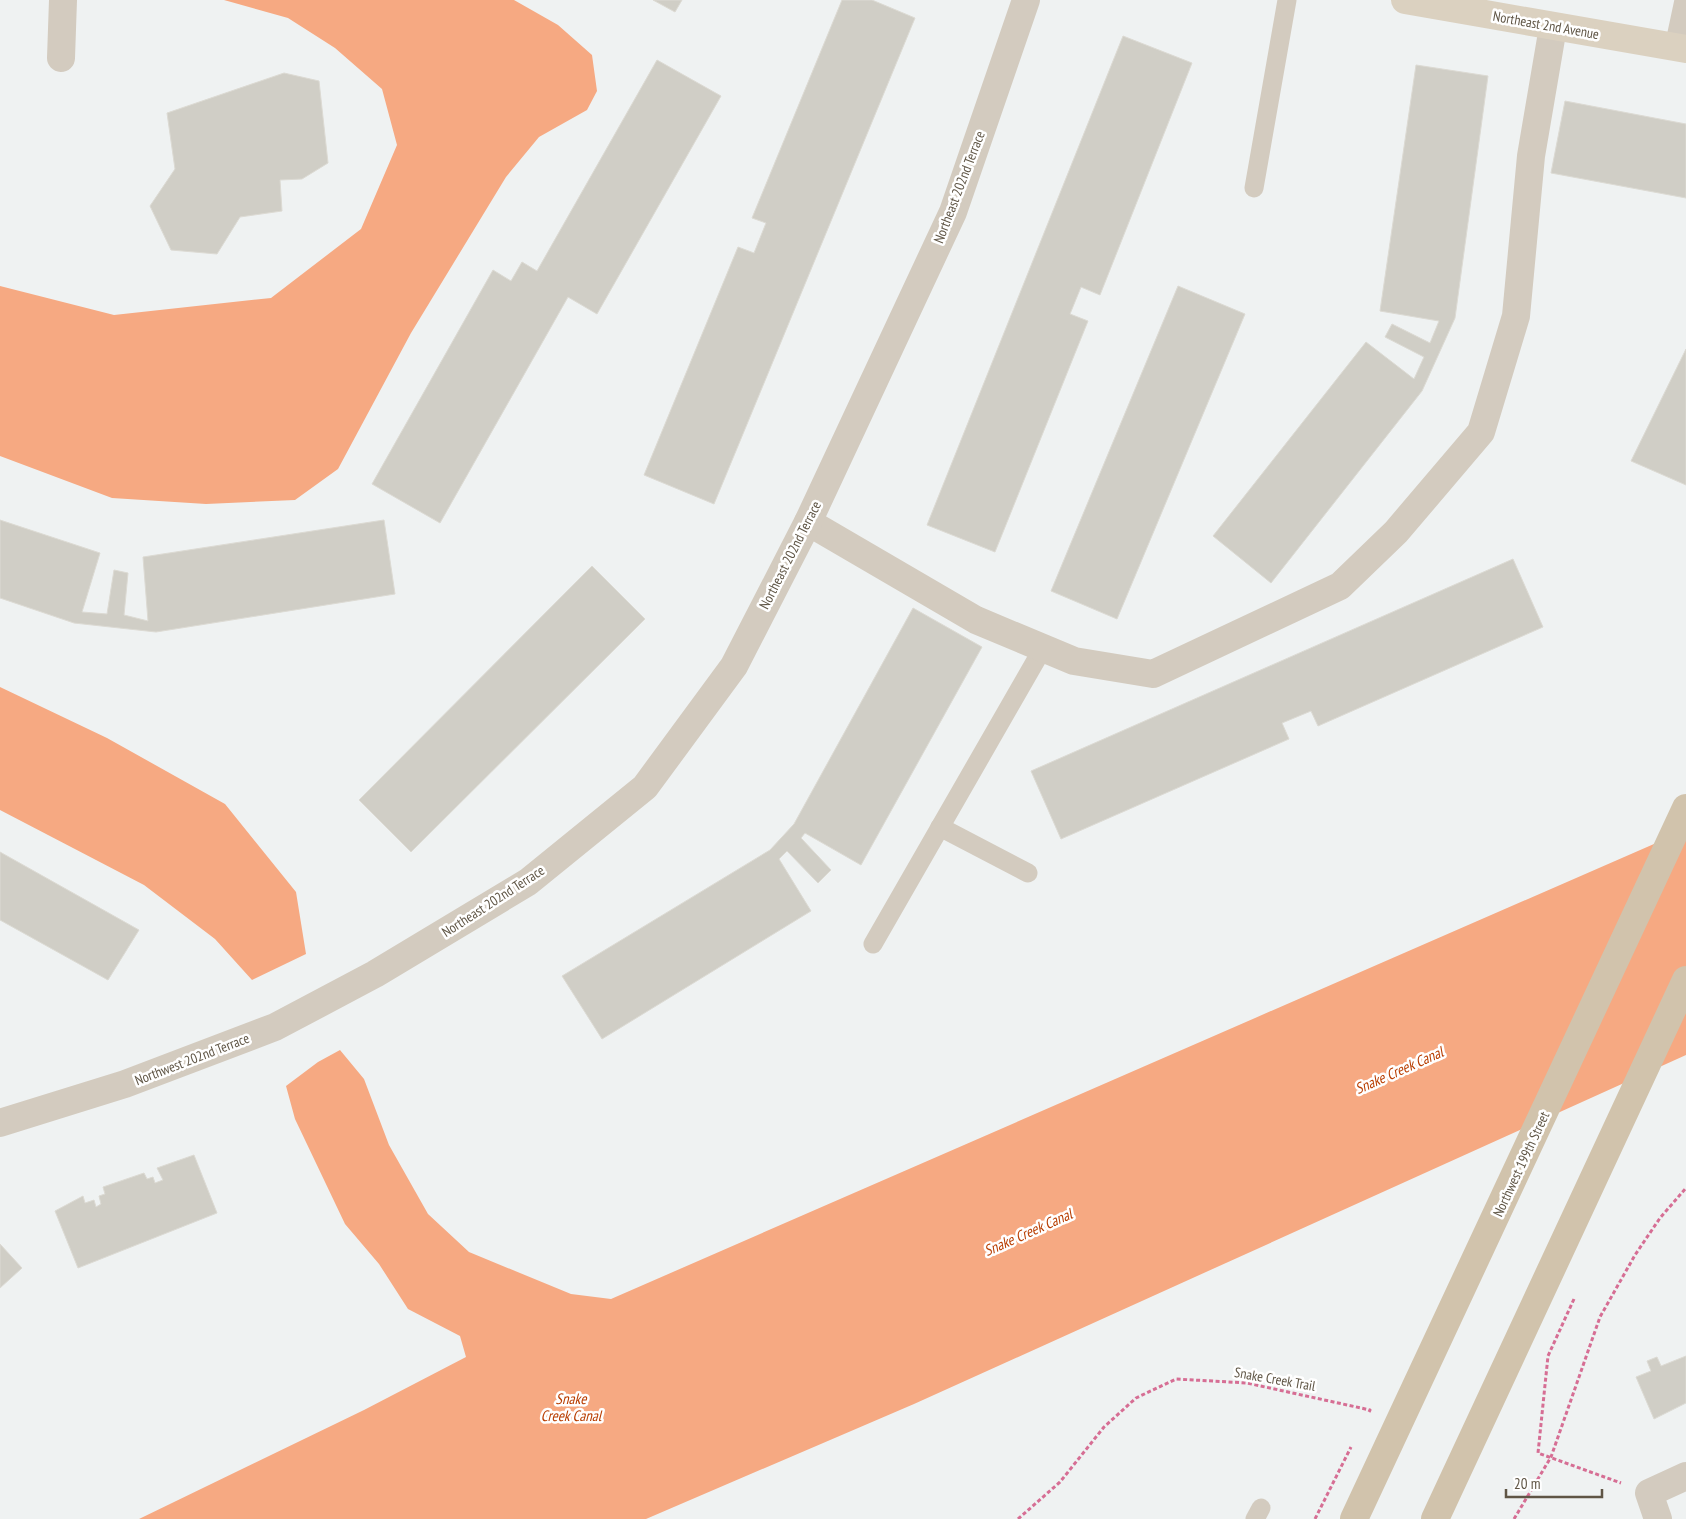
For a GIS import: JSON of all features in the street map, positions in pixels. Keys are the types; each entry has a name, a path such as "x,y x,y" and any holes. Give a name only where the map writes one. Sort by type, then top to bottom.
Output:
{"main road":[{"name":"Northwest 199th Street","path":"1354,1519 1686,808"},
{"path":"1436,1519 1686,980"}],"street":[{"path":"61,58 63,0"},
{"name":"Northeast 202nd Terrace","path":"375,974 528,882 645,787 734,666 808,522 953,212 1026,0"},
{"name":"Northeast 2nd Avenue","path":"1406,0 1680,48"},
{"path":"808,522 976,620 1074,661 1153,674 1340,586 1396,532 1481,432 1516,316 1530,156 1553,27"},
{"name":"Northwest 202nd Terrace","path":"0,1123 124,1084 275,1027 375,974"},
{"path":"1658,1519 1649,1493 1686,1476"}],"lane":[{"path":"1254,188 1287,0"},
{"path":"1680,48 1684,0"},
{"path":"873,944 1043,648"},
{"path":"940,826 1028,873"}],"path":[{"path":"1514,1519 1551,1457 1600,1317 1635,1255 1660,1218 1686,1188"},
{"path":"1576,1294 1548,1356 1538,1453 1649,1493"},
{"name":"Snake Creek Trail","path":"1018,1519 1060,1482 1104,1427 1136,1398 1176,1379 1247,1383 1370,1410 1366,1418"},
{"path":"1315,1519 1353,1443"}],"water":[{"path":"224,0 514,0 558,25 592,55 597,91 587,110 539,137 506,177 411,333 338,469 295,500 206,504 112,498 0,456 0,286 114,315 271,298 361,229 397,145 382,89 335,48 288,18"},
{"path":"0,687 107,738 225,804 296,892 306,954 252,980 215,939 144,885 0,810"},
{"name":"Snake Creek Canal","path":"1686,830 1686,1055 914,1404 646,1519 139,1519 364,1410 466,1357 460,1336 408,1309 379,1264 345,1224 295,1119 286,1086 318,1062 340,1050 364,1079 389,1145 428,1214 469,1252 571,1294 611,1299"}],"building":[{"path":"653,0 682,0 675,12"},
{"path":"842,0 872,0 915,18 714,504 644,475 738,247 754,253 766,223 752,218"},
{"path":"1123,36 1192,63 1100,295 1081,287 1070,314 1088,321 995,552 927,525"},
{"path":"657,60 721,96 597,314 568,297 440,523 372,484 493,270 511,281 522,262 537,271"},
{"path":"1416,65 1488,76 1455,318 1422,391 1271,583 1213,536 1366,342 1414,379 1424,357 1385,337 1392,324 1430,343 1439,321 1380,311"},
{"path":"284,73 319,81 328,163 302,179 280,180 282,211 240,217 217,254 171,250 150,206 175,169 167,113"},
{"path":"1565,101 1686,124 1686,198 1551,173"},
{"path":"1178,286 1245,314 1117,619 1051,591"},
{"path":"1686,349 1686,485 1631,461"},
{"path":"0,520 100,553 82,612 107,614 114,570 128,573 124,615 148,621 143,557 384,520 395,594 156,632 74,623 0,598"},
{"path":"1513,559 1543,627 1318,726 1311,711 1282,723 1289,739 1061,839 1031,771"},
{"path":"592,566 645,619 411,852 359,800"},
{"path":"913,608 982,647 861,865 805,833 801,838 831,870 818,883 787,851 779,859 811,911 602,1039 562,976 770,850 794,824"},
{"path":"0,852 139,930 108,980 0,920"},
{"path":"194,1155 217,1213 78,1268 55,1211 83,1196 85,1203 94,1200 96,1207 101,1204 99,1196 105,1194 103,1187 144,1173 147,1179 153,1177 155,1183 163,1180 157,1168"},
{"path":"0,1244 22,1268 0,1288"},
{"path":"1686,1356 1686,1403 1654,1419 1636,1377 1651,1371 1647,1361 1657,1357 1661,1366"}]}
